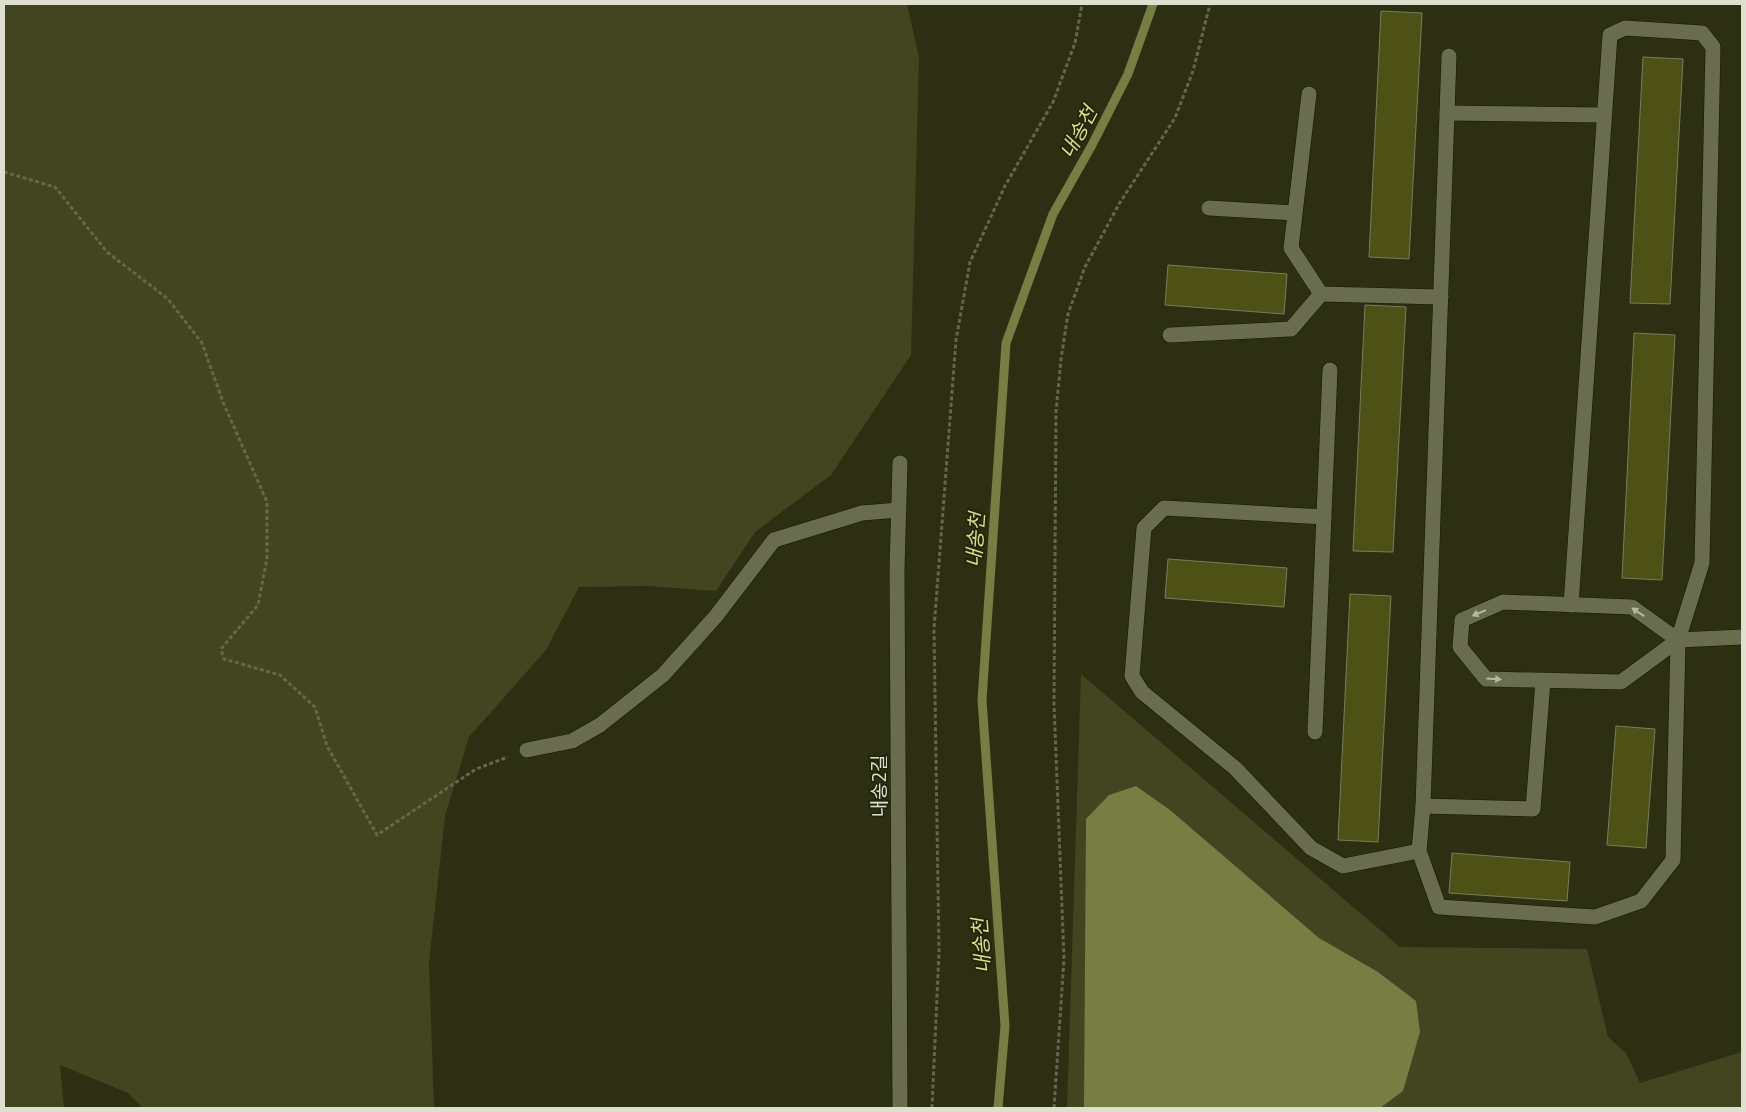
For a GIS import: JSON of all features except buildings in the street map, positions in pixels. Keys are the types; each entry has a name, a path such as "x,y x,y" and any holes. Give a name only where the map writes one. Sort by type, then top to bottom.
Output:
{"street":[{"path":"1449,56 1423,806 1419,851 1439,907 1595,917 1642,901 1673,860 1678,640 1702,563 1713,47 1702,33 1625,28 1610,35 1571,605"},
{"path":"1309,94 1291,248 1321,294"},
{"path":"1447,113 1604,115"},
{"path":"1209,208 1294,213"},
{"path":"1321,294 1441,297"},
{"path":"1170,335 1291,330 1321,294"},
{"path":"1315,732 1330,370"},
{"name":"내송2길","path":"900,463 897,570 900,1108"},
{"path":"1324,517 1164,508 1144,528 1132,676 1142,692 1234,768 1311,848 1343,866 1419,851"},
{"path":"527,750 572,741 600,725 663,676 716,616 774,540 862,513 899,510"},
{"path":"1678,640 1632,607 1503,602 1462,620 1460,647 1486,679 1621,682 1678,640 1742,637"},
{"path":"1423,806 1533,809 1543,681"}],"path":[{"path":"932,1108 939,952 934,629 956,340 970,262 1005,186 1053,102 1075,43 1082,4"},
{"path":"1054,1108 1064,959 1054,704 1056,412 1061,359 1068,314 1085,267 1119,204 1175,118 1193,71 1210,4"},
{"path":"4,172 55,187 107,252 168,299 202,343 223,402 267,502 267,558 258,605 221,649 224,659 280,675 315,707 327,746 377,835 476,769 527,750"}],"shaded area":[{"path":"4,4 907,4 919,58 911,355 831,475 755,532 716,591 647,586 579,587 546,650 469,737 445,816 429,963 434,1108 143,1108 128,1093 60,1065 64,1108 4,1108"},
{"path":"1081,674 1400,947 1587,949 1608,1037 1626,1053 1640,1083 1742,1052 1742,1108 1067,1108"},
{"path":"1136,786 1170,810 1319,938 1378,972 1416,1001 1420,1032 1403,1091 1380,1108 1084,1108 1086,819 1109,795"}],"waterway":[{"name":"내송천","path":"998,1108 1005,1026 982,700 1006,343 1053,214 1092,145 1128,74 1153,4"}]}
